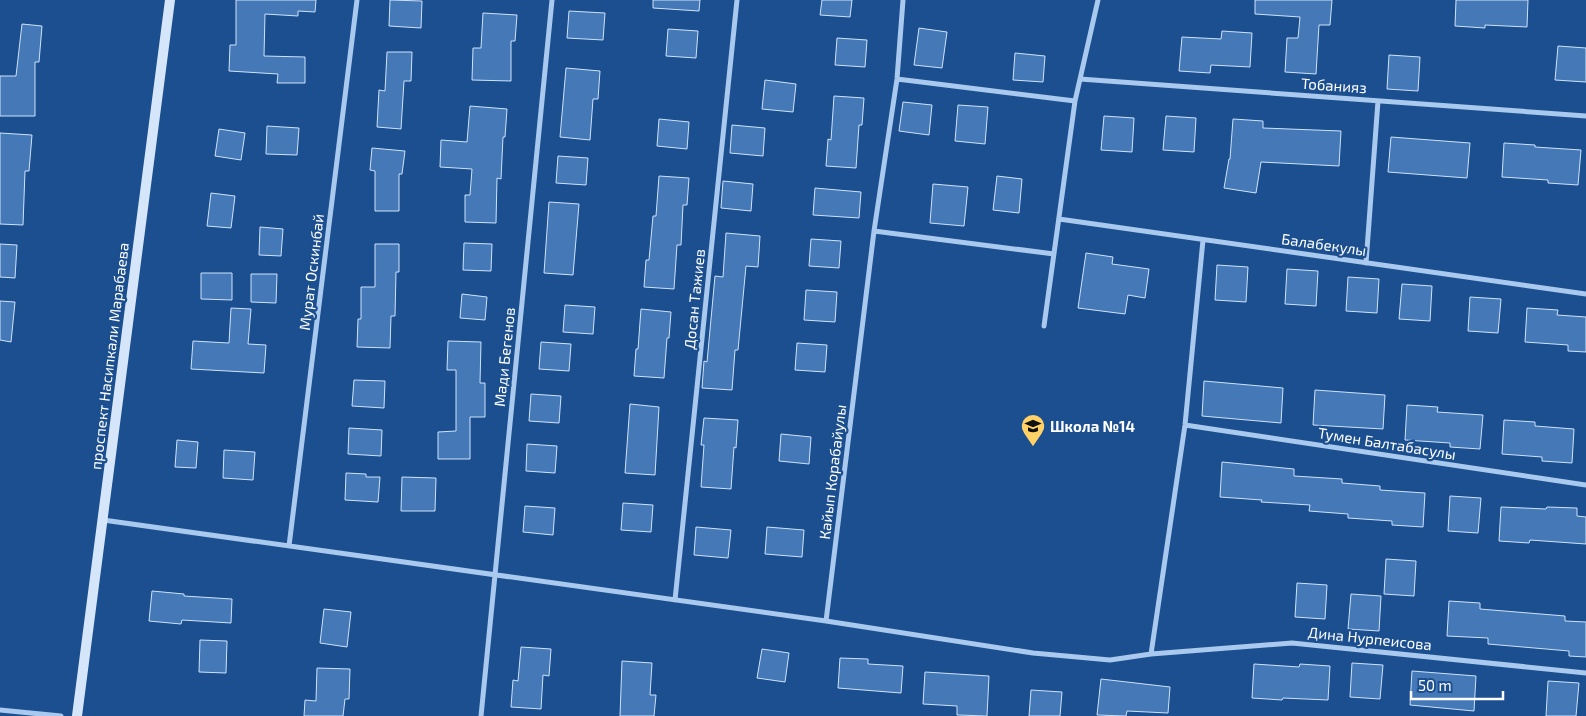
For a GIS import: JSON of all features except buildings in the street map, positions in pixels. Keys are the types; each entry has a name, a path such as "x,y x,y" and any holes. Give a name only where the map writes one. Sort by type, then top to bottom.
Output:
{"main road":[{"name":"проспект Насипкали Марабаева","path":"77,716 104,520 170,0"}],"street":[{"name":"Мурат Оскинбай","path":"289,546 358,0"},
{"name":"Мади Бегенов","path":"481,716 552,0"},
{"name":"Досан Тажиев","path":"675,600 738,0"},
{"name":"Кайып Корабайулы","path":"826,621 874,230 897,80 904,0"},
{"path":"1044,326 1075,101 1098,0"},
{"name":"Тобанияз","path":"1080,79 1586,116"},
{"path":"897,80 1075,101"},
{"path":"1366,263 1378,101"},
{"name":"Балабекулы","path":"1059,219 1586,294"},
{"path":"874,230 1054,254"},
{"path":"104,520 826,621 1043,654 1110,660 1151,654 1185,425 1203,240"},
{"name":"Тумен Балтабасулы","path":"1185,425 1586,485"},
{"name":"Дина Нурпеисова","path":"1151,654 1292,643 1586,673"},
{"path":"0,710 61,716"}],"place":[{"name":"Школа №14","path":"1033,447"}]}
